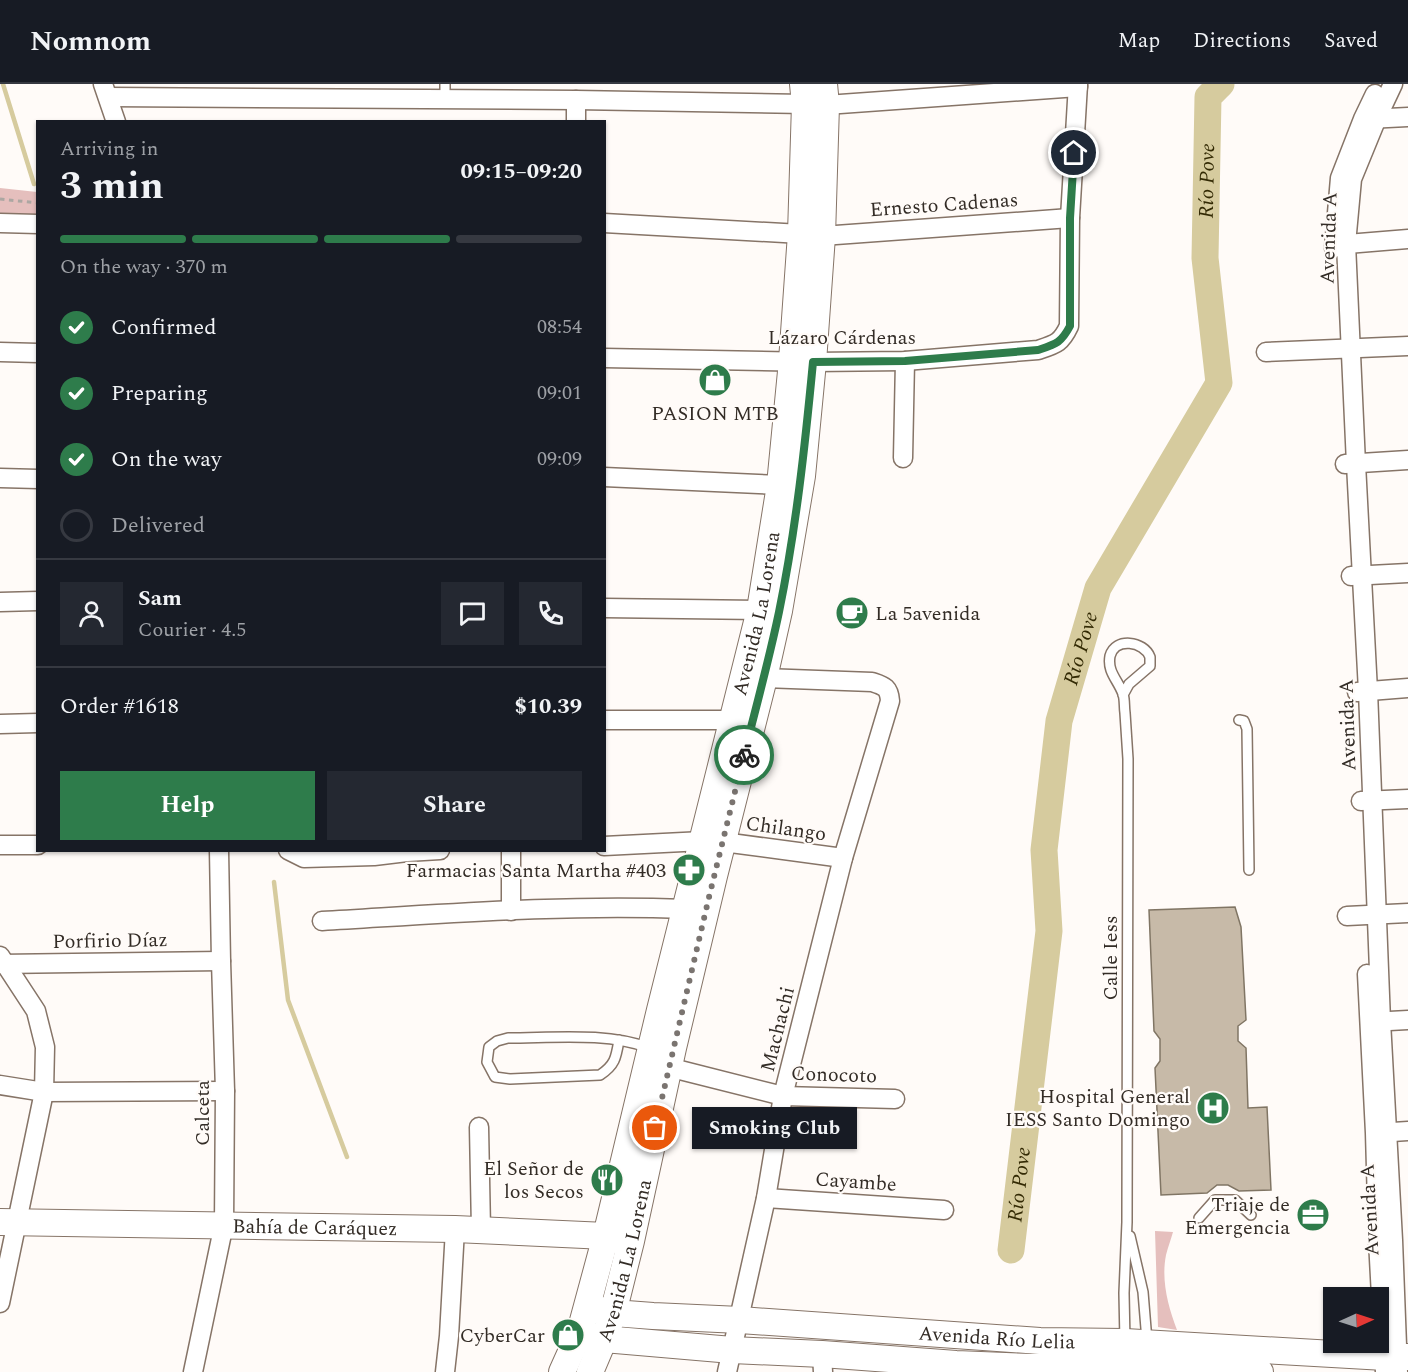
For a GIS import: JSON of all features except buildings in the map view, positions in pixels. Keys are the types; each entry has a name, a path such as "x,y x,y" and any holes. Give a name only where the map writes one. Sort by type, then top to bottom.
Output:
{"main road":[{"name":"Avenida La Lorena","path":"562,1372 583,1320 606,1236 686,909 713,842 764,678 779,611 802,476 802,361 811,235 814,94"},
{"name":"Avenida La Lorena","path":"590,1372 613,1313 631,1241 668,1067 713,842 734,720 760,610 802,361"},
{"name":"Bahía de Caráquez","path":"8,1222 455,1229 606,1236 631,1241"},
{"name":"Avenida Río Lelia","path":"583,1320 613,1313 1040,1341 1260,1372"},
{"name":"Avenida Río Lelia","path":"583,1320 604,1339 729,1361 1030,1370 1136,1354 1395,1363"}],"street":[{"name":"Avenida A","path":"1370,118 1379,84"},
{"name":"Avenida A","path":"1393,84 1370,118 1340,178 1340,245 1363,691 1366,801 1363,915 1375,1022 1381,1133 1393,1240 1395,1363"},
{"path":"116,120 105,90 445,91 576,100 1078,86 1070,218"},
{"path":"576,100 576,120"},
{"path":"1370,118 1408,117"},
{"name":"Ernesto Cadenas","path":"606,224 811,235 1070,218"},
{"name":"Lázaro Cárdenas","path":"606,358 905,361 1038,350 1052,346 1063,339 1070,326 1070,218"},
{"path":"0,223 36,224"},
{"path":"1340,245 1408,239"},
{"path":"1266,352 1408,346"},
{"path":"0,352 36,353"},
{"path":"903,458 905,361"},
{"path":"1350,464 1408,459"},
{"path":"606,477 780,485"},
{"path":"0,478 36,479"},
{"path":"1357,575 1408,573"},
{"path":"0,602 36,601"},
{"path":"606,608 760,610"},
{"name":"Machachi","path":"729,1361 766,1198 783,1096 843,858 890,701 890,693 884,686 872,682 764,678"},
{"path":"1363,691 1408,688"},
{"path":"606,720 734,720"},
{"path":"0,724 36,723"},
{"path":"1366,801 1408,799"},
{"name":"Chilango","path":"606,846 713,842 843,858"},
{"path":"0,845 36,845"},
{"name":"Calceta","path":"193,1372 224,1224 225,1091 219,852"},
{"path":"292,852 304,858 374,856 400,852"},
{"path":"511,852 511,911"},
{"path":"322,921 511,911 634,907 686,909"},
{"path":"1363,915 1408,913"},
{"name":"Porfirio Díaz","path":"2,962 220,961"},
{"path":"0,1303 8,1222 44,1092 45,1047 36,1011 2,962"},
{"path":"1375,1022 1408,1020"},
{"name":"Conocoto","path":"668,1067 783,1096 895,1099"},
{"path":"0,1084 44,1092 225,1091"},
{"path":"479,1127 481,1230"},
{"path":"1381,1133 1408,1131"},
{"name":"Cayambe","path":"766,1198 944,1209"},
{"path":"445,1372 455,1229"}],"lane":[{"name":"Calle Iess","path":"1123,695 1129,684 1150,666 1150,657 1144,649 1134,644 1121,644 1115,647 1109,660 1110,671 1123,695 1128,759 1127,1222 1124,1293 1136,1354"},
{"path":"1239,720 1244,721 1247,729 1249,870"},
{"path":"619,1040 616,1058 610,1068 600,1075 510,1079 495,1077 487,1062 489,1047 508,1038 619,1040 634,1042 651,1049"},
{"path":"1199,1218 1215,1200 1235,1200 1251,1215"},
{"name":"Calle Iess","path":"1127,1222 1143,1292 1136,1354"}],"path":[{"path":"0,199 36,203"}],"shaded area":[{"path":"0,188 36,192 36,224 0,223"},
{"path":"1155,1231 1173,1232 1166,1255 1164,1274 1168,1302 1177,1330 1158,1327"}],"waterway":[{"path":"3,84 34,184"},
{"name":"Río Pove","path":"1011,1250 1049,931 1044,850 1059,721 1098,588 1219,383 1205,258 1208,97 1221,84"},
{"path":"274,882 288,1000 347,1157"}],"way so far":[{"path":"655,1128 744,755"}],"place":[{"name":"PASION MTB","path":"715,380"},
{"name":"La 5avenida","path":"852,613"},
{"name":"Farmacias Santa Martha #403","path":"689,870"},
{"name":"Hospital General IESS Santo Domingo","path":"1213,1108"},
{"name":"Smoking Club","path":"655,1128"},
{"name":"El Señor de los Secos","path":"607,1180"},
{"name":"Triaje de Emergencia","path":"1313,1215"},
{"name":"CyberCar","path":"568,1335"}],"route":[{"path":"744,755 779,611 802,476 813,362 905,361 1038,350 1052,346 1063,339 1070,326 1070,218 1074,153"}]}
